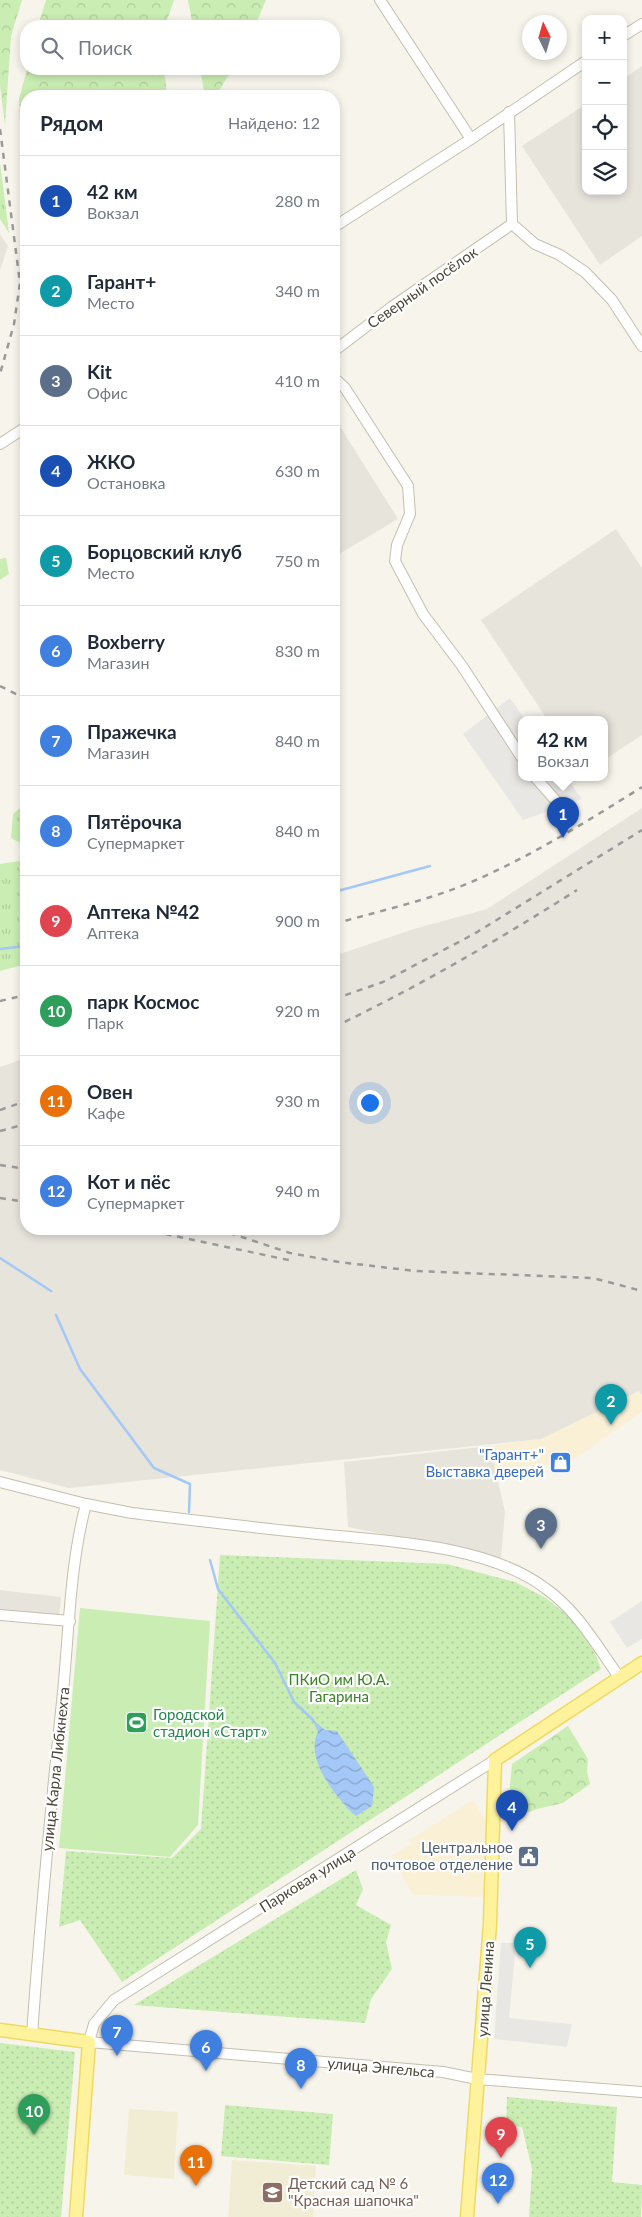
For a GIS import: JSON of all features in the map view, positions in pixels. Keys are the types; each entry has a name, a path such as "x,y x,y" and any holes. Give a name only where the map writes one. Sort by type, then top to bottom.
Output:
{"main road":[{"name":"Парковая улица","path":"495,1760 642,1663"},
{"name":"улица Ленина","path":"467,2217 490,1924 495,1760"},
{"name":"улица Энгельса","path":"0,2030 89,2042"},
{"path":"76,2217 89,2042"}],"street":[{"path":"380,0 471,139"},
{"path":"627,33 642,24"},
{"path":"340,223 471,139 582,64"},
{"path":"509,112 512,224 535,244 560,255 585,272 612,300 642,346"},
{"name":"Северный посёлок","path":"340,346 393,306 512,224"},
{"path":"340,383 345,388 408,486 410,514 397,546 395,561 423,614 462,666 518,752"},
{"path":"0,444 20,431"},
{"path":"539,781 564,810"},
{"path":"0,1482 86,1504 132,1513 417,1544 472,1557 515,1570 545,1587 574,1612 620,1678"},
{"name":"улица Карла Либкнехта","path":"32,2034 39,1934 70,1621 80,1527 86,1504"},
{"path":"0,1616 70,1621"},
{"name":"Парковая улица","path":"89,2042 94,2024 114,2000 495,1760"},
{"name":"улица Энгельса","path":"89,2042 443,2072 477,2079 642,2092"}],"shaded area":[{"path":"642,66 642,236 600,265 522,146 582,107 582,195 627,195 627,76"},
{"path":"0,234 8,246 0,270"},
{"path":"340,427 398,519 340,553"},
{"path":"616,529 642,568 642,735 608,757 608,716 545,716 481,620"},
{"path":"510,698 523,716 518,716 518,781 569,781 582,799 523,820 463,734"},
{"path":"642,808 642,1395 639,1391 541,1439 69,1488 0,1470 0,1067 20,1060 20,1235 340,1235 340,954 414,929 487,909"},
{"path":"640,1391 642,1395 642,1412 556,1472 551,1464 495,1469 490,1446 541,1439"},
{"path":"490,1446 505,1512 501,1558 348,1527 344,1462"},
{"path":"0,1590 61,1597 59,1619 0,1613"},
{"path":"642,1601 642,1639 627,1648 610,1622"},
{"path":"473,1800 489,1827 486,1897 413,1895 391,1856 411,1844 409,1840"},
{"path":"501,1943 516,1943 509,2018 572,2024 567,2047 494,2039"},
{"path":"129,2109 178,2112 174,2179 124,2175"},
{"name":"Детский сад № 6 \"Красная шапочка\"","path":"232,2160 316,2166 313,2217 228,2217"}],"green space":[{"path":"0,0 22,0 11,36 5,125 0,85"},
{"path":"46,0 174,0 167,20 40,20"},
{"path":"188,0 266,0 258,20 192,20"},
{"path":"25,75 165,75 166,90 21,90"},
{"path":"201,75 228,75 220,90 204,90"},
{"path":"0,163 9,233 0,219"},
{"path":"6,558 9,574 0,580 0,559"},
{"path":"20,808 20,843 11,838 13,814"},
{"path":"20,861 20,966 0,971 0,864"},
{"name":"ПКиО им Ю.А. Гагарина","path":"220,1555 447,1564 515,1582 546,1598 572,1619 595,1653 601,1669 122,1982 80,1920 59,1927 66,1851 172,1858 201,1829"},
{"name":"Городской стадион «Старт»","path":"80,1608 210,1621 198,1825 170,1857 59,1848"},
{"path":"568,1726 588,1759 587,1772 590,1784 563,1803 537,1809 507,1820 512,1764"},
{"path":"356,1870 363,1889 356,1905 391,1925 386,1942 392,1969 371,1999 365,2023 134,2005"},
{"path":"0,2043 75,2052 61,2217 0,2217"},
{"path":"507,2097 617,2107 612,2182 642,2185 641,2217 529,2217 532,2169 522,2127 506,2125"},
{"path":"225,2105 333,2114 329,2165 221,2156"}],"water":[{"path":"312,1719 325,1730 337,1731 374,1787 372,1806 356,1816 340,1800 319,1766 315,1754 318,1732"}],"waterway":[{"path":"340,890 430,866"},
{"path":"0,949 20,947"},
{"path":"0,1258 51,1291"},
{"path":"56,1315 80,1369 154,1468 190,1484 189,1512"},
{"path":"210,1560 218,1589 275,1663 294,1702 313,1720"}],"railway":[{"path":"0,129 20,283 14,324 0,374"},
{"path":"0,686 20,696"},
{"path":"340,922 453,889 492,873 579,826 642,787"},
{"path":"340,997 383,982 474,934 642,830"},
{"path":"340,1024 457,962 577,890"},
{"path":"0,1001 20,996"},
{"path":"0,1110 20,1103"},
{"path":"0,1131 20,1126"},
{"path":"0,1165 20,1168"},
{"path":"0,1198 20,1201"},
{"path":"170,1235 293,1261"},
{"path":"236,1235 290,1253 339,1262 415,1271 593,1278 642,1291"}],"place":[{"name":"42 км","path":"563,838"},
{"name":"Гарант+","path":"611,1425"},
{"name":"\"Гарант+\" Выставка дверей","path":"560,1463"},
{"name":"Kit","path":"541,1549"},
{"name":"Городской стадион «Старт»","path":"137,1723"},
{"name":"ЖКО","path":"512,1831"},
{"name":"Центральное почтовое отделение","path":"529,1856"},
{"name":"Борцовский клуб","path":"530,1968"},
{"name":"Пражечка","path":"117,2056"},
{"name":"Boxberry","path":"206,2071"},
{"name":"Пятёрочка","path":"301,2089"},
{"name":"парк Космос","path":"34,2135"},
{"name":"Аптека №42","path":"501,2158"},
{"name":"Овен","path":"196,2186"},
{"name":"Детский сад № 6 \"Красная шапочка\"","path":"272,2192"},
{"name":"Кот и пёс","path":"498,2204"}]}
